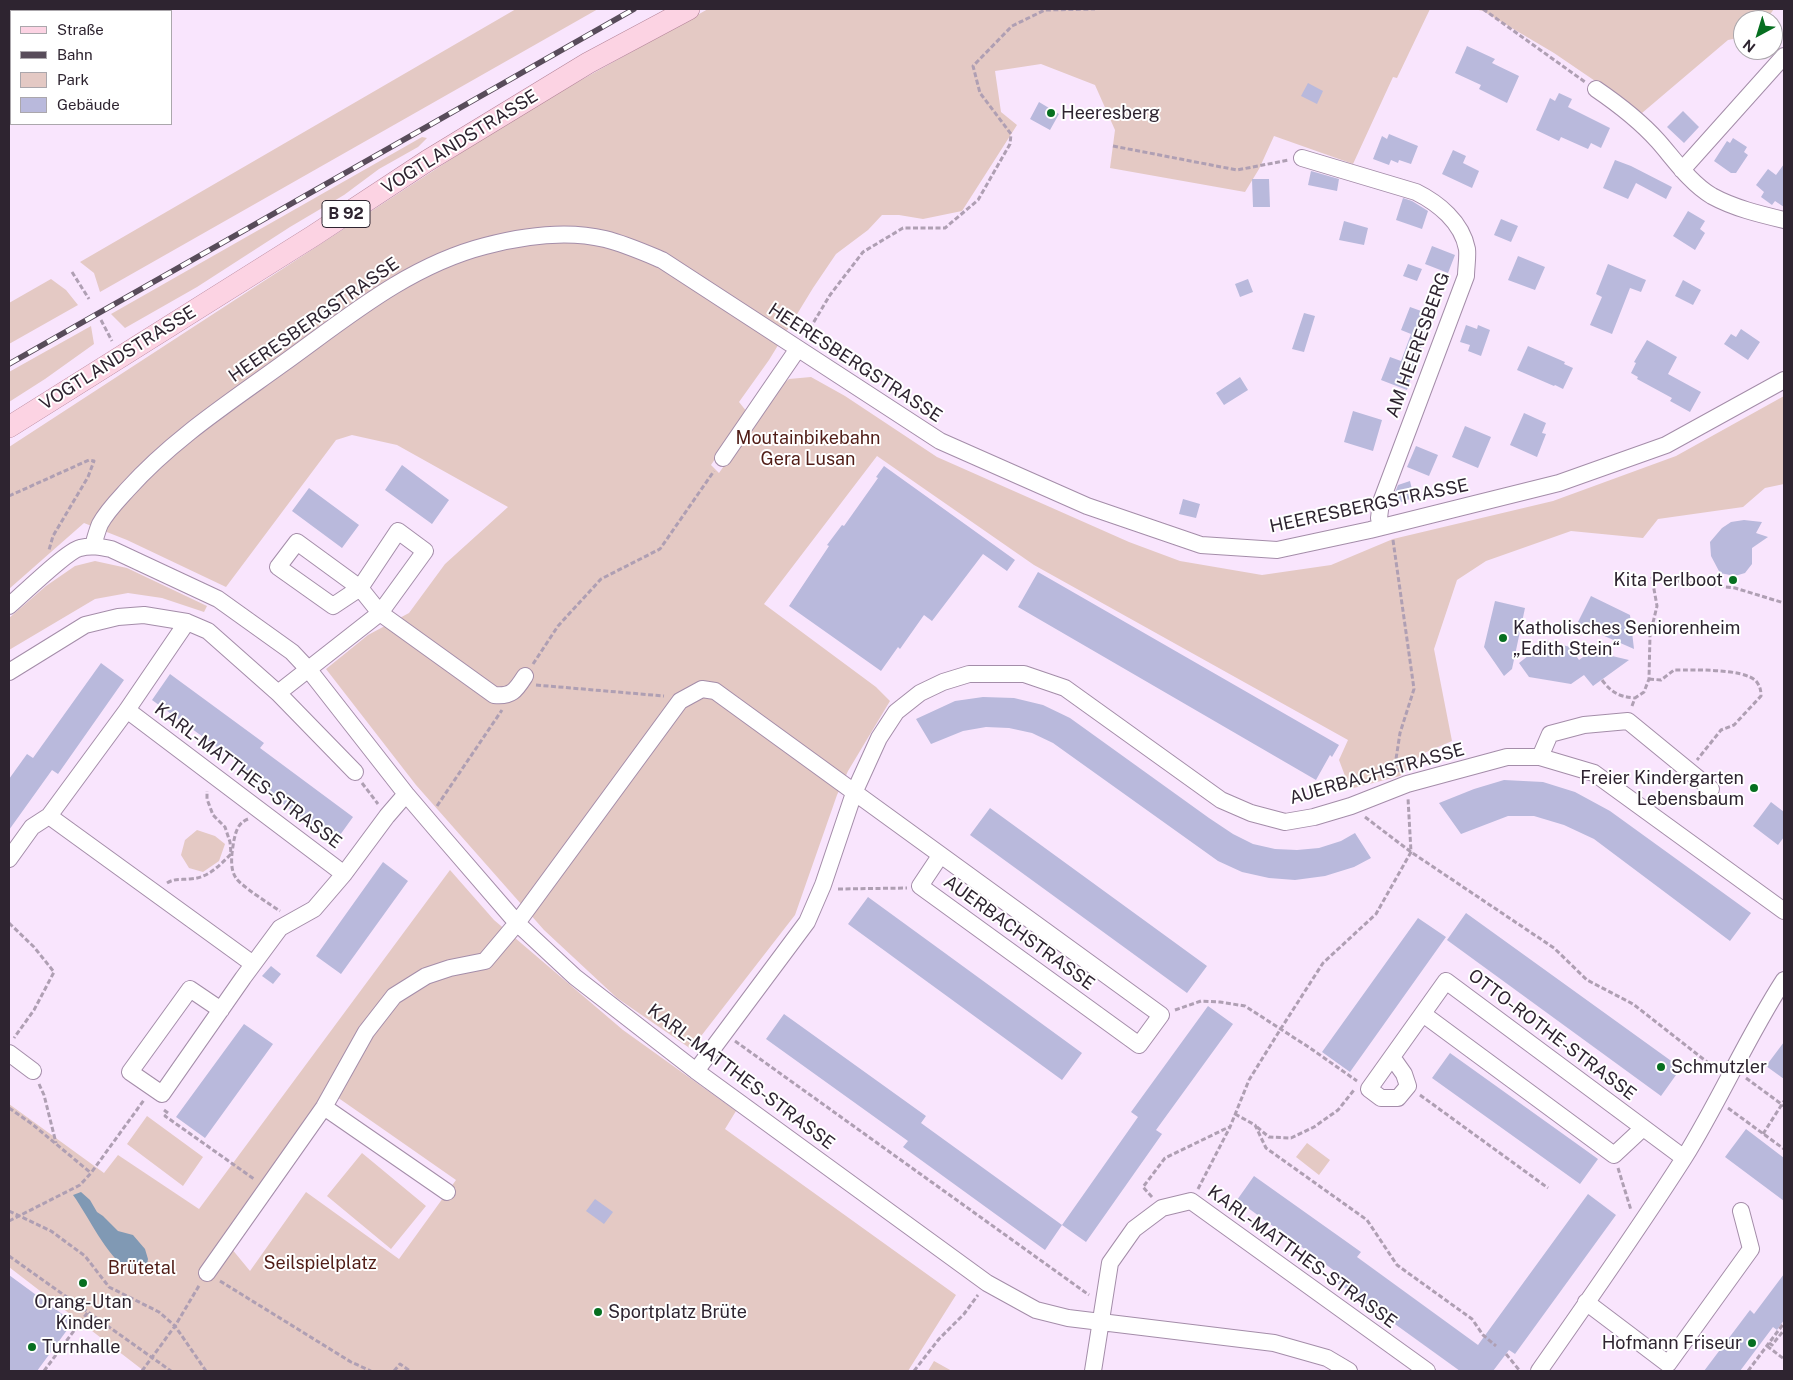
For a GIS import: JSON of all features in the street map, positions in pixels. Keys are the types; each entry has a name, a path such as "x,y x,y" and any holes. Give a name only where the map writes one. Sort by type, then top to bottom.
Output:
{"main road":[{"name":"VOGTLANDSTRASSE","path":"9,427 428,161 588,63 689,9"}],"street":[{"path":"1682,170 1784,56"},
{"path":"1596,90 1620,105 1657,140 1682,170 1710,195 1737,208 1784,220"},
{"name":"AM HEERESBERG","path":"1302,158 1416,192 1432,200 1456,223 1467,248 1466,276 1381,502 1379,518 1385,526"},
{"name":"HEERESBERGSTRASSE","path":"93,546 99,526 112,506 147,467 185,434 399,282 441,261 485,246 528,238 565,234 604,239 662,260 797,350 940,441 1087,506 1201,545 1277,550 1385,526 1560,483 1658,448 1784,380"},
{"path":"723,458 797,350"},
{"path":"278,693 380,613 425,551 398,531 360,588 333,606 278,567 296,542 360,588 380,613 494,695 504,696 512,693 523,680"},
{"path":"9,606 67,554 79,548 93,546"},
{"name":"KARL-MATTHES-STRASSE","path":"93,546 111,549 218,599 292,652 309,670 406,794 517,923 575,977 696,1071 987,1283 1036,1310 1068,1318 1274,1343 1327,1358 1349,1371"},
{"path":"9,672 85,625 118,617 144,615 187,622 208,631 278,693 354,772"},
{"name":"KARL-MATTHES-STRASSE","path":"9,859 32,827 49,816 127,710 187,622"},
{"name":"AUERBACHSTRASSE","path":"696,1071 807,922 823,885 854,793 879,738 896,712 920,693 943,682 968,674 1024,674 1066,688 1221,800 1250,813 1285,822 1314,817 1351,806 1407,784 1507,757 1540,757 1594,773 1784,911"},
{"path":"207,1273 324,1107 366,1032 394,996 426,976 450,968 485,961 517,923 680,701 702,689 715,691 854,793"},
{"name":"KARL-MATTHES-STRASSE","path":"127,710 344,874"},
{"path":"1540,757 1550,734 1584,725 1628,722 1711,789"},
{"name":"AUERBACHSTRASSE","path":"854,793 1161,1015 1139,1045 920,886 940,856"},
{"name":"KARL-MATTHES-STRASSE","path":"159,1099 280,928 314,909 344,874 387,816 406,794"},
{"path":"49,816 253,964"},
{"path":"1539,1371 1684,1158 1784,980"},
{"name":"OTTO-ROTHE-STRASSE","path":"1408,1086 1398,1098 1381,1098 1369,1089 1446,981 1684,1158"},
{"path":"159,1099 130,1072 190,989 221,1010"},
{"path":"1423,1014 1614,1155 1643,1128"},
{"path":"9,1053 33,1071"},
{"path":"1392,1057 1404,1074 1408,1086"},
{"path":"324,1107 447,1192"},
{"name":"KARL-MATTHES-STRASSE","path":"1092,1371 1110,1263 1134,1229 1162,1208 1191,1201 1427,1371"},
{"path":"1586,1302 1668,1364 1751,1249 1741,1211"}],"path":[{"path":"797,350 830,295 863,252 903,228 945,228 978,200 1010,144 1011,134 980,93 973,66 1012,26 1045,10 1095,9"},
{"path":"1483,9 1596,90"},
{"path":"1113,146 1237,170 1302,158"},
{"path":"72,272 89,299"},
{"path":"101,320 120,357"},
{"path":"680,701 672,697 523,680 558,626 601,579 660,549 723,458"},
{"path":"9,496 88,460 94,461 88,477 49,544 49,557 56,565"},
{"path":"1191,1201 1230,1127 1248,1080 1323,963 1376,914 1411,852 1407,784 1400,776 1396,758 1400,733 1414,689 1393,539 1385,526"},
{"path":"1602,680 1611,692 1626,697 1635,698 1644,692 1649,679 1650,635 1657,606 1652,578 1735,588 1784,603"},
{"path":"1649,679 1662,680 1674,670 1711,670 1743,674 1755,680 1760,688 1761,696 1734,725 1721,730 1689,771"},
{"path":"434,810 506,705 504,696"},
{"path":"1628,722 1635,698"},
{"path":"206,770 207,799 213,815 225,827 230,842 236,879 292,921"},
{"path":"354,772 387,816"},
{"path":"1351,806 1411,852 1554,948 1587,980 1633,1004 1731,1074 1784,1104 1763,1134"},
{"path":"155,893 168,882 175,879 203,877 215,869 231,854 237,827 242,821 263,812"},
{"path":"823,885 834,889 904,889 920,886"},
{"path":"9,923 34,947 54,972 34,1010 9,1045"},
{"path":"1161,1015 1201,1001 1245,1006 1360,1083 1338,1110 1314,1127 1290,1138 1269,1137 1255,1125 1235,1114"},
{"path":"725,1033 1104,1306"},
{"path":"33,1071 44,1094 56,1144"},
{"path":"1408,1086 1548,1188"},
{"path":"9,1221 80,1185 91,1173 146,1097 159,1099 168,1112 165,1116 267,1187"},
{"path":"1717,1100 1784,1149"},
{"path":"9,1108 32,1124 91,1173"},
{"path":"1255,1125 1266,1148 1367,1220 1397,1264 1472,1319 1483,1335 1496,1346"},
{"path":"1162,1208 1143,1187 1165,1158 1230,1127"},
{"path":"1614,1155 1637,1228"},
{"path":"9,1211 51,1231 85,1256 109,1287 159,1312 175,1326 206,1371"},
{"path":"9,1256 171,1371"},
{"path":"142,1371 175,1326 207,1273 351,1362 371,1371"},
{"path":"914,1371 939,1339 964,1314 987,1283"},
{"path":"44,1371 88,1312"},
{"path":"1748,1371 1784,1323"},
{"path":"1768,1344 1772,1345 1784,1330"},
{"path":"1768,1344 1784,1359"},
{"path":"1506,1354 1520,1371"},
{"path":"394,1371 400,1364 410,1371"}],"green space":[{"path":"516,9 598,9 100,292 94,273 80,262"},
{"name":"Moutainbikebahn Gera Lusan","path":"708,9 1430,9 1397,78 1393,77 1353,164 1274,136 1259,169 1245,192 1110,168 1115,130 1095,85 1041,64 995,71 1001,112 1017,125 962,211 923,219 899,215 882,215 868,230 836,254 769,360 739,402 747,412 711,465 719,473 775,391 789,379 811,377 845,396 937,457 1129,542 1180,561 1262,575 1331,565 1393,539 1553,501 1676,456 1784,396 1784,484 1765,488 1743,507 1658,519 1643,538 1571,531 1486,561 1457,580 1434,649 1452,741 1422,754 1400,776 1350,789 1339,760 1348,740 1034,565 877,456 764,604 876,687 890,701 848,771 837,795 795,915 691,1049 617,998 544,930 416,785 326,669 368,635 409,613 445,564 508,507 397,445 352,435 336,440 226,587 127,540 84,523 9,589 9,447 459,154 549,98"},
{"path":"1474,9 1774,9 1733,10 1733,39 1728,40 1642,113 1554,53 1483,11"},
{"path":"422,137 427,138 418,147 379,169 344,195 290,227 197,287 125,328 111,314"},
{"path":"51,279 66,290 78,305 9,344 9,303"},
{"path":"91,326 94,344 9,402 9,372"},
{"path":"95,561 127,568 207,606 204,612 162,598 128,593 95,599 9,650 9,618 46,586 75,566"},
{"path":"197,830 215,836 225,844 219,861 203,872 189,868 181,855 185,840"},
{"path":"450,870 494,920 623,1030 736,1111 725,1129 956,1295 908,1371 144,1371 9,1267 9,1104 104,1173 118,1155 199,1209","holes":["327,1090 456,1180 399,1259 306,1192 250,1271 222,1237"]},
{"path":"147,1116 203,1157 183,1186 127,1144"},
{"path":"1307,1143 1330,1160 1319,1175 1296,1157"},
{"path":"362,1153 426,1206 391,1249 327,1196"},
{"path":"934,1361 952,1371 928,1371"}],"water":[{"path":"81,1192 90,1200 97,1212 118,1231 133,1235 145,1249 148,1259 145,1276 133,1273 113,1256 73,1195"}],"building":[{"path":"1467,46 1495,59 1492,63 1519,76 1507,103 1479,89 1481,85 1455,73"},
{"path":"1308,83 1323,91 1317,104 1301,96"},
{"path":"1559,93 1572,99 1568,107 1610,128 1601,148 1591,143 1588,149 1561,137 1559,141 1536,130 1550,98 1555,101"},
{"path":"1039,102 1059,114 1050,130 1030,119"},
{"path":"1683,111 1699,127 1684,143 1667,127"},
{"path":"1389,134 1418,146 1411,164 1399,160 1398,163 1391,160 1389,165 1373,159 1382,136 1387,139"},
{"path":"1733,138 1747,147 1744,152 1748,155 1736,173 1731,173 1714,161 1727,141 1730,143"},
{"path":"1453,150 1466,156 1463,163 1479,171 1472,188 1442,174"},
{"path":"1615,160 1672,187 1666,199 1636,183 1628,199 1603,188"},
{"path":"1784,164 1784,207 1775,201 1772,205 1761,197 1764,192 1756,185 1768,169 1776,175"},
{"path":"1311,171 1339,179 1337,191 1308,185"},
{"path":"1252,179 1269,179 1270,207 1253,207"},
{"path":"1403,198 1428,211 1422,229 1396,220"},
{"path":"1688,211 1705,221 1700,229 1705,233 1695,250 1673,236"},
{"path":"1501,219 1518,226 1511,242 1494,235"},
{"path":"1344,221 1368,228 1364,245 1339,240"},
{"path":"1432,246 1455,255 1448,273 1425,264"},
{"path":"1518,256 1545,267 1535,290 1508,280"},
{"path":"1408,264 1422,269 1417,281 1403,276"},
{"path":"1608,264 1646,280 1641,292 1630,288 1612,334 1590,325 1602,297 1596,294"},
{"path":"1248,279 1253,292 1240,297 1235,284"},
{"path":"1683,280 1701,290 1693,305 1675,296"},
{"path":"1410,307 1435,316 1426,339 1424,339 1407,390 1381,380 1390,357 1401,361 1411,334 1401,330"},
{"path":"1304,313 1315,316 1304,352 1292,349"},
{"path":"1466,325 1477,329 1478,325 1490,330 1481,356 1468,351 1470,345 1460,342"},
{"path":"1741,329 1760,342 1748,360 1724,344 1731,334 1736,337"},
{"path":"1647,340 1677,357 1668,374 1701,392 1690,412 1670,401 1672,398 1637,379 1638,377 1631,373 1636,363 1634,362"},
{"path":"1528,346 1565,362 1564,364 1573,368 1563,389 1517,370"},
{"path":"1240,377 1248,390 1224,405 1216,393"},
{"path":"1353,411 1382,420 1373,451 1344,442"},
{"path":"1524,413 1546,423 1542,433 1546,434 1537,457 1510,445"},
{"path":"1465,426 1491,437 1478,468 1452,457"},
{"path":"1416,446 1438,455 1429,476 1407,467"},
{"path":"402,465 449,500 432,524 385,490"},
{"path":"884,466 1015,560 1007,571 983,554 932,621 924,615 900,649 898,647 881,671 789,606 829,546 827,545 842,525 844,526 878,478 876,477"},
{"path":"1410,481 1414,498 1397,503 1394,495 1398,485"},
{"path":"309,488 359,525 342,548 292,511"},
{"path":"1183,499 1200,504 1196,518 1179,514"},
{"path":"1744,520 1762,522 1756,533 1768,537 1752,548 1752,564 1745,573 1735,576 1720,573 1711,556 1710,542 1722,528 1731,522"},
{"path":"1038,572 1339,745 1332,757 1330,755 1316,780 1018,607"},
{"path":"1591,596 1630,615 1634,649 1577,624"},
{"path":"1495,601 1525,608 1512,669 1504,676 1484,647"},
{"path":"1547,641 1570,647 1579,660 1591,651 1629,660 1593,686 1584,675 1571,684 1529,677 1519,663"},
{"path":"101,663 124,680 58,774 52,770 9,830 9,779 27,754 33,758"},
{"path":"170,674 264,743 260,748 353,817 335,842 242,774 246,768 152,700"},
{"path":"983,697 1014,698 1043,705 1070,718 1209,818 1233,834 1253,844 1275,849 1319,848 1341,841 1355,833 1371,858 1354,867 1325,876 1295,880 1269,878 1242,872 1218,861 1053,743 1032,733 1009,728 986,727 963,731 931,744 916,719 955,701"},
{"path":"1504,780 1543,782 1575,792 1610,811 1751,913 1730,941 1594,839 1564,825 1534,816 1508,816 1461,834 1439,803 1474,789"},
{"path":"1771,802 1784,812 1784,837 1778,845 1753,826"},
{"path":"990,808 1207,966 1187,993 970,835"},
{"path":"383,862 408,881 341,974 316,956"},
{"path":"868,897 1082,1053 1062,1080 848,924"},
{"path":"1466,913 1681,1068 1661,1096 1447,940"},
{"path":"1418,918 1446,937 1350,1072 1322,1052"},
{"path":"271,966 281,974 273,984 262,976"},
{"path":"1208,1006 1233,1024 1156,1130 1162,1134 1086,1242 1062,1225 1138,1117 1131,1112"},
{"path":"784,1014 926,1116 921,1123 1062,1225 1045,1250 903,1147 908,1141 766,1039"},
{"path":"244,1024 273,1044 205,1138 176,1117"},
{"path":"1784,1042 1784,1079 1766,1066"},
{"path":"1450,1053 1598,1159 1580,1184 1432,1078"},
{"path":"1746,1129 1784,1158 1784,1201 1725,1157"},
{"path":"1254,1176 1361,1252 1357,1257 1478,1345 1588,1194 1616,1215 1515,1354 1509,1350 1493,1371 1460,1371 1338,1283 1343,1277 1237,1200"},
{"path":"595,1199 613,1212 604,1224 586,1211"},
{"path":"1784,1274 1784,1320 1777,1330 1773,1327 1740,1371 1704,1371 1750,1310 1754,1314"},
{"name":"Turnhalle","path":"9,1275 73,1322 37,1371 9,1371"}],"railway":[{"path":"9,364 634,9"}],"place":[{"name":"Heeresberg","path":"1051,113"},
{"name":"Kita Perlboot","path":"1733,580"},
{"name":"Katholisches Seniorenheim „Edith Stein“","path":"1503,638"},
{"name":"Freier Kindergarten Lebensbaum","path":"1754,788"},
{"name":"Schmutzler","path":"1661,1067"},
{"name":"Orang-Utan Kinder","path":"83,1283"},
{"name":"Sportplatz Brüte","path":"598,1312"},
{"name":"Hofmann Friseur","path":"1752,1343"},
{"name":"Turnhalle","path":"32,1347"}],"park label":[{"name":"Seilspielplatz","path":"320,1263"},
{"name":"Brütetal","path":"142,1268"}]}
